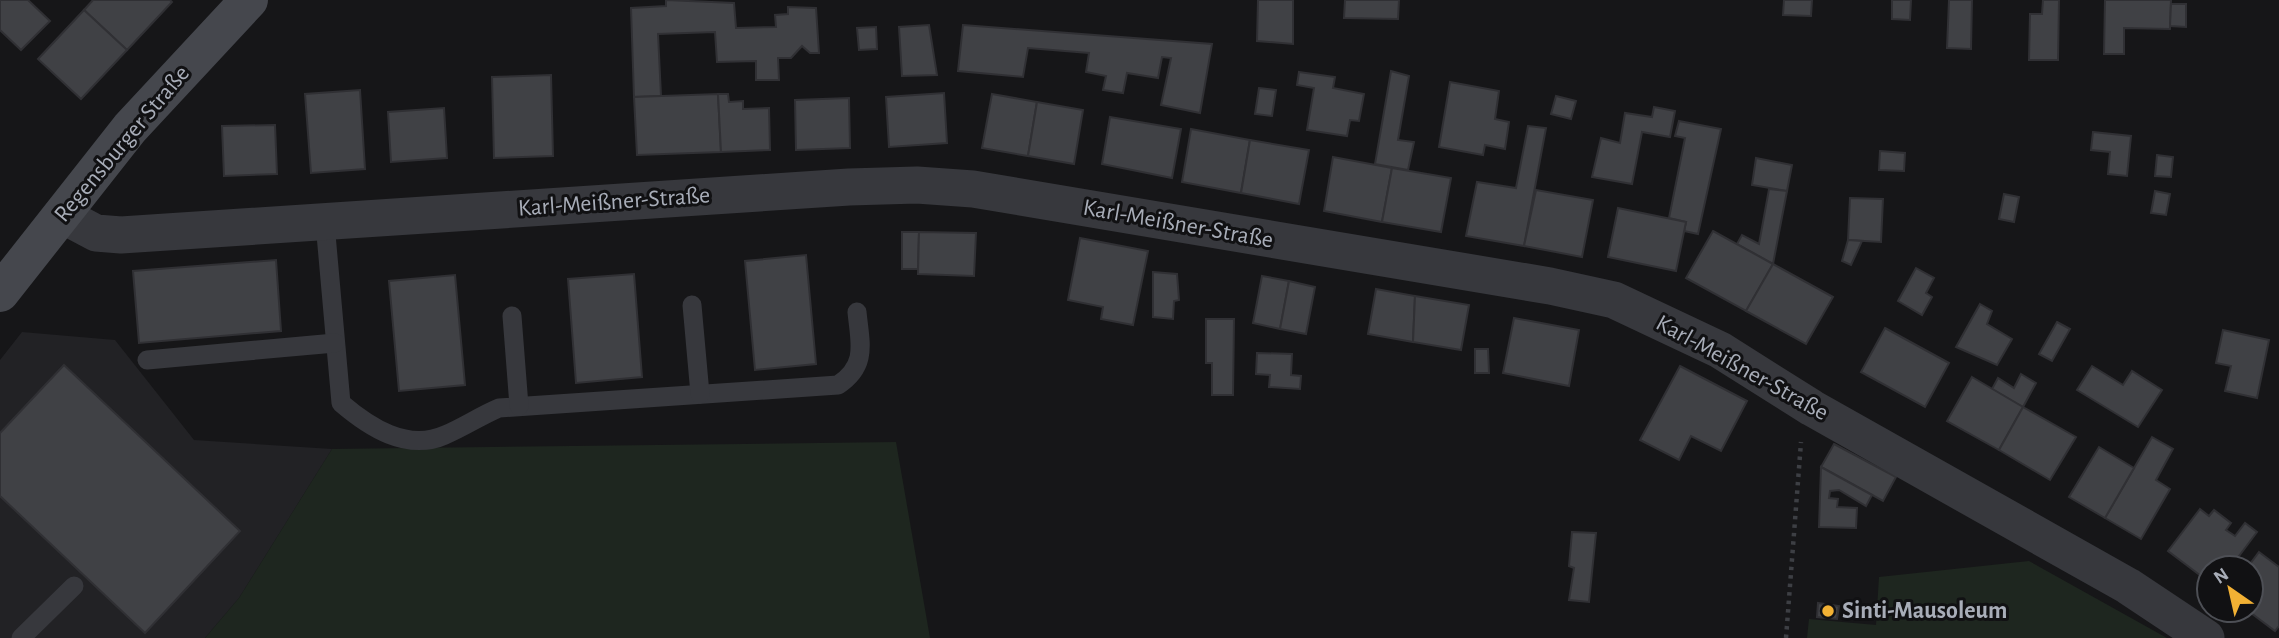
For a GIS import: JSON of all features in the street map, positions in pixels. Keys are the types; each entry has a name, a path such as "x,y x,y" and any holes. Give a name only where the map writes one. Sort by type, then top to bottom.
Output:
{"main road":[{"name":"Regensburger Straße","path":"0,293 130,128 249,0"}],"street":[{"name":"Karl-Meißner-Straße","path":"62,215 96,233 121,235 849,187 917,185 973,189 1550,286 1614,300 1720,349 1812,408 2128,586 2206,638"}],"lane":[{"path":"325,223 341,403 385,434 419,441 444,435 499,408 838,385 852,376 861,356 857,312"},
{"path":"692,305 700,394"},
{"path":"512,316 519,406"},
{"path":"147,360 335,343"},
{"path":"21,638 74,586"}],"path":[{"path":"1786,638 1801,441 1812,408"}],"shaded area":[{"path":"22,332 115,340 194,440 332,449 239,598 205,638 0,638 0,360"},
{"path":"896,442 930,638 205,638 239,598 332,449"},
{"path":"2029,561 2167,638 1807,638 1809,619 1876,625 1879,577"}],"building":[{"path":"0,0 28,0 50,21 21,50 0,30"},
{"path":"93,0 172,2 127,50 84,10"},
{"path":"666,0 734,3 736,28 776,27 775,15 788,14 788,7 816,8 819,53 810,53 802,46 791,58 778,58 779,80 756,80 756,61 717,62 715,32 658,34 661,96 634,97 631,8 666,6"},
{"path":"1258,0 1293,0 1293,44 1257,41"},
{"path":"1345,0 1399,0 1398,19 1344,18"},
{"path":"1784,0 1812,0 1811,16 1783,15"},
{"path":"1892,0 1911,0 1910,20 1892,19"},
{"path":"1949,0 1972,0 1971,49 1947,48"},
{"path":"2043,0 2059,0 2058,60 2029,60 2030,14 2042,14"},
{"path":"2105,0 2171,0 2170,29 2124,28 2124,54 2104,54"},
{"path":"2171,4 2186,4 2186,27 2170,26"},
{"path":"84,10 127,50 81,99 38,59"},
{"path":"929,25 937,75 902,76 899,27"},
{"path":"963,25 1212,44 1200,113 1161,105 1171,58 1162,57 1158,78 1127,73 1123,93 1103,90 1106,76 1086,72 1089,53 1028,48 1023,77 958,71"},
{"path":"876,27 877,49 859,50 857,28"},
{"path":"1391,71 1409,76 1398,140 1414,142 1408,170 1375,164"},
{"path":"1299,72 1335,77 1333,88 1364,94 1359,121 1350,120 1347,136 1307,130 1314,88 1297,85"},
{"path":"551,75 553,156 494,158 492,77"},
{"path":"1450,82 1499,91 1495,119 1509,122 1505,149 1485,145 1483,155 1439,147"},
{"path":"1259,88 1276,90 1272,116 1255,114"},
{"path":"360,90 365,169 311,173 305,94"},
{"path":"944,93 947,143 889,147 886,97"},
{"path":"718,94 721,152 637,155 634,97"},
{"path":"718,94 728,94 729,102 743,101 743,109 769,108 770,150 721,152"},
{"path":"992,94 1037,102 1028,156 982,148"},
{"path":"1556,96 1576,101 1571,119 1551,114"},
{"path":"849,98 850,148 796,150 795,100"},
{"path":"1037,102 1083,110 1074,164 1028,156"},
{"path":"1654,107 1675,111 1670,137 1642,132 1632,184 1592,177 1601,138 1620,143 1625,113 1652,117"},
{"path":"444,108 447,158 391,162 388,112"},
{"path":"1110,117 1181,129 1172,178 1102,164"},
{"path":"1679,121 1721,129 1698,234 1684,231 1686,222 1669,218 1685,138 1675,136"},
{"path":"275,125 277,174 224,176 222,126"},
{"path":"1528,126 1546,128 1524,246 1466,236 1477,182 1516,188"},
{"path":"1191,129 1250,140 1241,193 1182,182"},
{"path":"2093,132 2131,136 2127,176 2108,174 2110,152 2091,150"},
{"path":"1250,140 1309,150 1299,204 1241,193"},
{"path":"1880,151 1905,153 1904,171 1879,170"},
{"path":"2157,155 2173,157 2171,177 2155,176"},
{"path":"1333,157 1392,168 1382,222 1324,211"},
{"path":"1756,158 1792,165 1787,191 1752,185"},
{"path":"1392,168 1451,178 1441,232 1382,222"},
{"path":"1769,189 1787,191 1773,264 1737,244 1742,235 1759,244"},
{"path":"1536,190 1593,200 1582,257 1524,246"},
{"path":"2155,191 2170,194 2166,215 2151,213"},
{"path":"2004,194 2019,197 2014,222 1999,219"},
{"path":"1850,198 1883,199 1881,242 1848,240"},
{"path":"1618,208 1686,222 1676,271 1608,257"},
{"path":"1713,231 1773,264 1746,311 1686,278"},
{"path":"902,232 919,232 918,269 902,269"},
{"path":"919,232 976,233 974,276 918,274"},
{"path":"1080,238 1148,251 1133,325 1101,319 1103,307 1068,300"},
{"path":"1848,240 1862,241 1851,265 1842,261"},
{"path":"806,255 816,364 755,370 745,261"},
{"path":"276,260 281,331 139,343 133,271"},
{"path":"1773,264 1833,297 1806,344 1746,311"},
{"path":"1916,268 1934,278 1926,293 1932,297 1922,315 1898,301"},
{"path":"1153,272 1177,274 1179,300 1174,301 1173,319 1153,317"},
{"path":"634,274 642,377 576,383 568,279"},
{"path":"455,275 465,385 399,391 389,281"},
{"path":"1262,276 1289,281 1280,329 1253,323"},
{"path":"1289,281 1315,287 1306,334 1280,329"},
{"path":"1376,289 1415,296 1413,342 1368,334"},
{"path":"1415,296 1469,305 1461,350 1413,342"},
{"path":"1980,304 1992,311 1987,324 2012,339 1997,365 1956,347"},
{"path":"1514,318 1579,330 1569,386 1503,373"},
{"path":"1206,319 1234,319 1233,395 1212,395 1212,363 1206,363"},
{"path":"2057,322 2070,329 2052,361 2039,354"},
{"path":"1885,328 1949,363 1925,407 1861,372"},
{"path":"2223,330 2269,340 2257,398 2225,391 2231,366 2216,363"},
{"path":"1475,349 1488,349 1489,373 1475,373"},
{"path":"1257,353 1292,354 1291,375 1301,376 1300,389 1269,387 1270,375 1256,374"},
{"path":"64,365 240,531 145,633 0,496 0,433"},
{"path":"1680,366 1747,401 1721,451 1691,436 1679,460 1640,440"},
{"path":"2092,366 2123,385 2132,371 2162,390 2138,427 2077,390"},
{"path":"2021,374 2036,383 2023,407 1992,389 1998,378 2014,388"},
{"path":"1972,377 2023,407 1999,450 1947,421"},
{"path":"2023,407 2076,437 2050,480 1999,450"},
{"path":"2152,437 2173,449 2156,480 2170,489 2141,539 2105,518"},
{"path":"1834,444 1896,477 1883,501 1821,467"},
{"path":"2099,447 2134,468 2105,518 2069,497"},
{"path":"1821,467 1872,495 1866,506 1839,490 1830,491 1829,498 1838,499 1837,507 1857,508 1856,528 1819,527"},
{"path":"2200,509 2209,516 2214,510 2231,523 2226,530 2235,536 2245,523 2257,532 2240,554 2195,554 2195,571 2168,551"},
{"path":"1572,532 1596,533 1589,602 1569,600 1574,568 1569,566"},
{"path":"2265,556 2279,567 2279,626 2275,631 2265,624"},
{"name":"Sinti-Mausoleum","path":"1818,603 1839,606 1837,619 1817,617"}],"place":[{"name":"Sinti-Mausoleum","path":"1828,611"}]}
